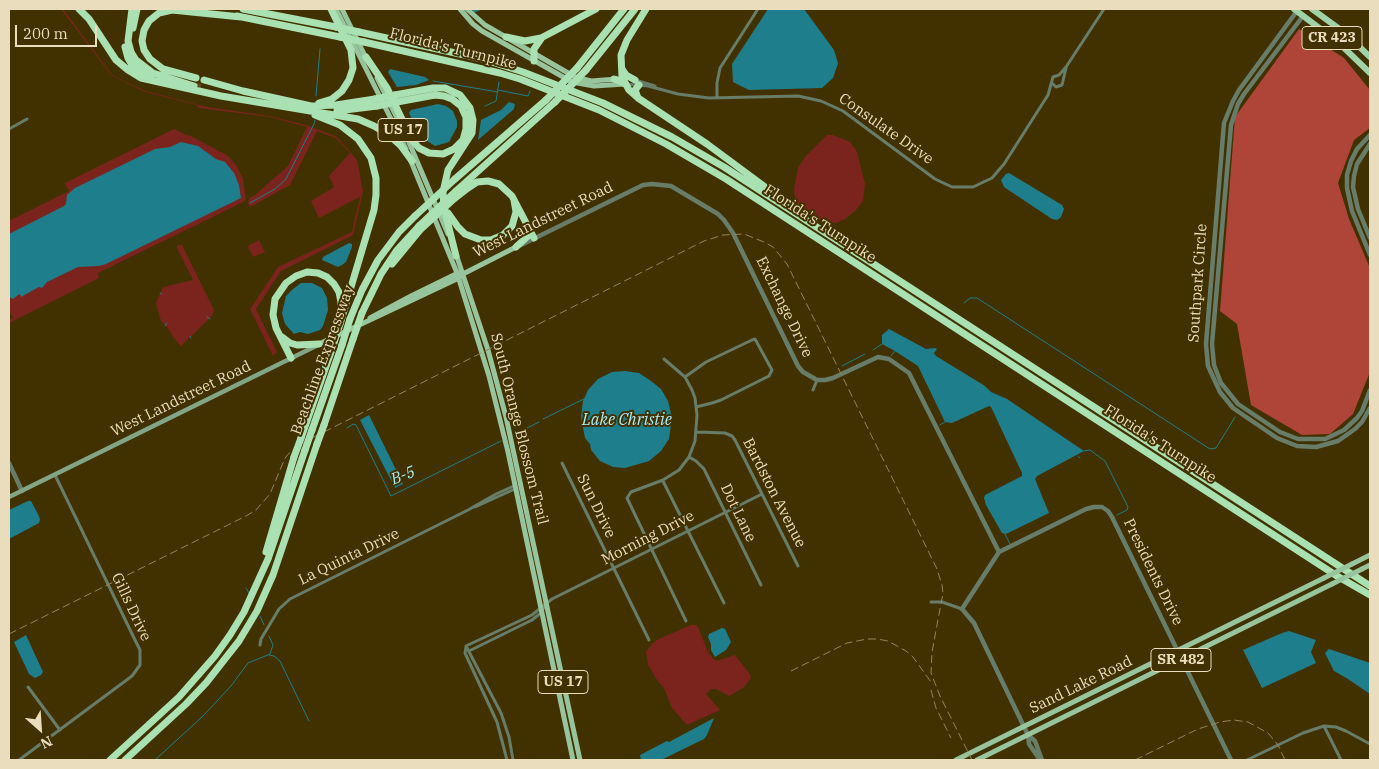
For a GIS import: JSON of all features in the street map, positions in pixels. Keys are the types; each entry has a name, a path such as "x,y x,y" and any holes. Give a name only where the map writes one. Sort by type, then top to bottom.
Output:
{"highway":[{"path":"80,9 89,19 115,58 126,68 146,80 193,84"},
{"path":"132,9 133,18"},
{"path":"137,9 125,46 131,63 152,78 193,84 256,101 348,116 371,124 394,139 412,161"},
{"path":"193,84 154,64 149,58 144,50 142,41 144,30 148,23 159,13 174,9 241,17"},
{"name":"Florida's Turnpike","path":"197,9 364,42 514,77 599,110 666,144 734,184 1337,576 1370,595"},
{"name":"Florida's Turnpike","path":"243,9 483,59 582,94 672,137 724,167 1370,586"},
{"path":"284,100 312,104 325,102 337,95 348,82 353,68 352,54 332,9"},
{"path":"506,37 525,41 541,38 596,9"},
{"name":"Beachline Expressway","path":"110,760 179,697 215,656 244,612 265,565 350,319 362,290 378,260 399,232 415,216 546,100 577,68 624,9"},
{"name":"Beachline Expressway","path":"125,760 193,697 223,663 257,611 273,574 362,313 381,274 397,250 555,102 586,70 636,9"},
{"path":"646,9 623,48 620,63 620,79 638,98 707,144 780,198 796,214"},
{"name":"CR 423","path":"1311,9 1345,34 1370,57"},
{"name":"CR 423","path":"1296,10 1346,49 1370,73"},
{"path":"534,57 535,46 541,38"},
{"path":"366,57 387,88 412,140 418,148 431,154 443,154 454,149 463,140 466,129 466,117 460,106 452,99 437,95 396,98"},
{"path":"620,63 625,74 637,82 635,90 638,98"},
{"path":"256,101 203,84 304,105 321,106 376,102"},
{"path":"306,110 346,111 440,87 452,90 464,98 471,111 473,125 470,137 446,175 443,196 444,208 456,256"},
{"path":"265,565 268,545 294,457 332,349 375,203 377,190 376,174 369,154 355,136 340,125 312,115 306,110"},
{"path":"456,158 448,177 445,200 450,217 458,228 466,234 473,238 486,240 503,235 512,226 515,218 514,200"},
{"path":"455,195 475,183 488,181 503,186 514,200 534,238"},
{"path":"516,247 528,236 529,228"},
{"path":"291,358 276,328 273,311 278,293 290,279 309,272 327,277 338,288 341,306 339,324"},
{"path":"276,328 284,339 290,343 303,346 319,344"}],"main road":[{"name":"South Orange Blossom Trail","path":"336,9 412,161 460,275 498,386 541,610 573,760"},
{"name":"South Orange Blossom Trail","path":"342,9 412,149 456,256 517,486 546,604 580,760"},
{"name":"Consulate Drive","path":"460,9 473,24 482,30 584,80 620,79"},
{"name":"Consulate Drive","path":"467,9 477,19 506,37 561,77 572,82 600,86 620,79"},
{"path":"1303,16 1311,9"},
{"name":"West Landstreet Road","path":"9,497 364,323 379,312 516,247"},
{"path":"489,376 492,377 498,386"},
{"name":"Sand Lake Road","path":"956,760 1370,555"},
{"name":"Sand Lake Road","path":"977,760 1182,660 1370,565"}],"street":[{"path":"717,98 720,68 758,9"},
{"path":"1066,68 1063,84 1058,87 1053,84 1053,77 1059,75 1066,68 1104,9"},
{"name":"Southpark Circle","path":"1296,10 1239,90 1230,106 1224,123 1206,344 1208,366 1220,392 1233,408 1277,438 1297,446 1316,446 1338,441 1362,422 1370,408"},
{"name":"Southpark Circle","path":"1303,16 1244,94 1238,104 1231,125 1212,344 1214,365 1221,383 1238,404 1280,432 1298,439 1325,439 1344,430 1362,411 1370,390"},
{"path":"1059,75 1063,78"},
{"name":"Consulate Drive","path":"620,79 663,89"},
{"name":"Consulate Drive","path":"620,79 690,96 717,98 798,96 828,103 851,117 935,179 962,188 981,184 998,172 1048,96 1053,84"},
{"name":"Consulate Drive","path":"1048,96 1058,87"},
{"path":"9,129 27,119"},
{"path":"1370,135 1357,149 1347,175 1348,200 1370,255"},
{"path":"1370,144 1357,164 1353,187 1354,199 1370,238"},
{"name":"Exchange Drive","path":"634,188 652,184 671,186 718,214 724,220 733,233 798,366 803,372 817,380"},
{"name":"West Landstreet Road","path":"516,247 634,188"},
{"path":"685,377 706,362 756,339 772,370 771,373 721,400 696,407"},
{"path":"813,390 817,380 833,378 878,357 889,360 908,373 999,552 962,609"},
{"path":"664,360 685,377 692,390 696,407 697,432 693,449 679,470 663,480 631,492 627,498 686,620"},
{"name":"Bardston Avenue","path":"697,432 725,433 736,440 798,566"},
{"name":"Dot Lane","path":"689,457 704,469 761,585"},
{"path":"9,463 22,491"},
{"name":"Sun Drive","path":"562,463 649,640"},
{"name":"Gills Drive","path":"19,760 132,676 140,665 141,656 136,642 55,474"},
{"path":"663,480 724,603"},
{"name":"La Quinta Drive","path":"260,645 275,615 283,604 290,599 517,486"},
{"name":"Morning Drive","path":"504,631 541,610 546,604 762,494"},
{"name":"Presidents Drive","path":"999,552 1086,508 1102,507 1108,511 1231,760"},
{"path":"931,602 942,602 962,609 974,623 1028,735 1035,741 1041,760"},
{"path":"466,646 504,631"},
{"path":"465,653 504,631"},
{"path":"466,646 501,713 513,760"},
{"path":"466,646 465,653 497,720 507,760"},
{"path":"28,688 60,730"},
{"path":"1247,760 1303,733 1324,726 1336,727 1370,744"},
{"path":"1324,726 1341,760"}],"shaded area":[{"path":"61,9 63,9 112,75 145,91 207,107 269,116 309,126 337,137 357,160 363,191 353,235 281,271 256,309 277,352 273,356 250,309 278,267 352,232 360,197 319,218 311,201 334,187 329,176 350,153 336,138 317,131 290,185 250,207 248,204 249,198 288,166 307,127 270,117 199,108 197,105 145,92 111,75"},
{"path":"1299,29 1344,58 1370,90 1370,128 1354,140 1338,183 1349,219 1370,268 1370,372 1353,414 1330,434 1302,435 1251,405 1237,324 1220,311 1235,117"},
{"path":"174,129 228,156 236,165 243,179 246,199 98,273 99,278 9,323 9,320 13,318 9,310 9,221 69,191 65,183"},
{"path":"827,135 833,135 850,142 856,150 865,184 863,201 855,211 836,223 813,218 800,207 795,199 794,189 798,168 805,157"},
{"path":"259,240 265,252 253,257 248,246"},
{"path":"178,245 182,245 214,310 211,317 181,346 161,321 156,303 163,287 193,280 177,248"},
{"path":"691,625 697,625 709,654 716,661 735,655 751,678 743,688 729,696 716,689 711,689 706,694 720,710 687,725 672,708 664,688 648,665 646,652 657,640"}],"water":[{"path":"768,9 804,9 834,50 838,63 833,78 822,88 749,90 733,82 732,64"},
{"path":"390,69 425,77 429,80 416,85 397,87 388,72"},
{"path":"509,102 515,104 514,109 478,140 481,120 501,110"},
{"path":"438,104 446,106 453,111 457,127 449,142 435,146 421,137 409,113 411,110"},
{"path":"181,142 198,146 216,159 225,162 234,173 239,185 241,198 106,264 78,267 47,282 42,288 39,287 21,297 20,294 13,299 9,297 9,234 64,206 67,195 75,188 155,149 170,147"},
{"path":"1009,173 1062,205 1064,209 1061,217 1057,220 1052,219 1004,187 1001,180"},
{"path":"349,243 352,244 352,247 346,262 342,265 338,267 322,260 323,257"},
{"path":"301,283 312,283 322,288 327,298 328,310 320,330 308,334 300,332 294,334 285,324 282,313 286,296"},
{"path":"889,329 926,349 937,349 934,353 936,356 985,386 991,392 1007,399 1084,451 1037,476 1035,479 1049,513 1006,534 1002,533 986,505 985,495 1022,476 1022,473 991,407 989,406 952,423 945,422 918,366 882,344 882,335"},
{"name":"Lake Christie","path":"612,372 639,373 661,389 668,401 672,418 669,439 661,451 649,461 625,468 613,467 600,461 591,450 590,444 585,438 581,417 583,401 588,390 598,379"},
{"path":"369,415 403,484 395,488 360,420"},
{"path":"31,501 38,514 39,523 9,539 9,510"},
{"path":"722,628 725,629 731,642 726,650 715,657 708,637 709,634"},
{"path":"1289,631 1316,640 1311,652 1316,663 1262,688 1243,650"},
{"path":"26,635 43,672 35,678 29,674 14,642"},
{"path":"1329,649 1370,663 1370,694 1334,671 1325,653"},
{"path":"714,718 704,739 661,760 641,760 640,755"}],"waterway":[{"path":"474,11 479,9"},
{"path":"316,96 320,49"},
{"path":"433,81 498,92"},
{"path":"485,106 496,101 499,82"},
{"path":"498,90 528,96 530,91"},
{"path":"250,203 275,189 286,179 315,120"},
{"path":"964,303 970,298 977,298 1210,449 1216,448 1235,417"},
{"path":"873,350 882,344"},
{"path":"891,356 895,351"},
{"path":"842,366 865,354"},
{"name":"B-5","path":"543,419 584,399"},
{"name":"B-5","path":"523,430 539,422"},
{"path":"940,425 945,422"},
{"name":"B-5","path":"347,428 353,424 356,425 391,496 501,441"},
{"name":"B-5","path":"514,434 519,432"},
{"path":"1084,451 1090,450 1105,461 1128,507 1127,510 1117,515"},
{"path":"1005,534 1010,544"},
{"name":"B-5","path":"246,588 249,593"},
{"name":"B-5","path":"260,616 264,625"},
{"name":"B-5","path":"155,760 203,716 231,686 248,663 270,654 273,645 269,636"},
{"path":"269,655 274,656 280,661 309,721"}],"tunnel":[{"path":"194,86 202,87"}],"railway":[{"path":"9,634 256,510 270,494 285,458 291,451 308,440 704,241 723,235 744,234 773,247 787,264 937,569 943,593 932,652 931,673 940,696 972,760"},
{"path":"791,671 847,643 877,639 888,641 906,651 913,657 931,682"},
{"path":"931,690 936,708 951,738"},
{"path":"1135,760 1198,729 1234,720 1248,722 1268,733 1278,745 1285,760"}]}
